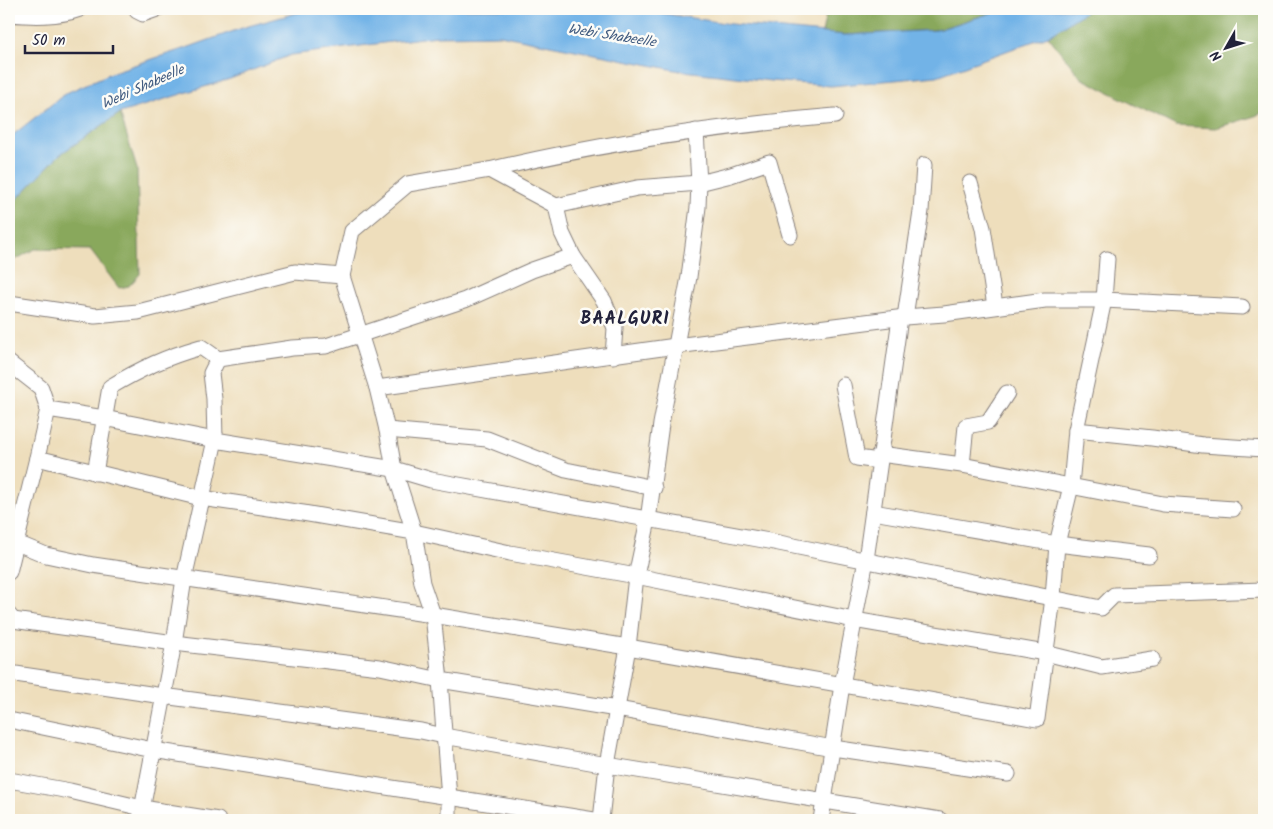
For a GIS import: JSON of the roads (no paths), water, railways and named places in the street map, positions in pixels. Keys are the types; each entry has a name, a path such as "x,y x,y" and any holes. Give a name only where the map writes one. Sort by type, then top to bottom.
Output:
{"street":[{"path":"9,14 35,16 80,9"},
{"path":"136,9 144,14 157,9"},
{"path":"449,820 440,680 433,615 422,582 414,532 394,469 377,388 342,276 352,231 408,184 489,170 551,155 696,131 762,122 835,116"},
{"path":"601,820 607,766 628,647 636,576 654,488 661,424 690,268 698,207 699,183 696,131"},
{"path":"489,170 556,206 636,188 699,183 732,176 768,162 790,235"},
{"path":"821,820 842,685 866,560 902,318 921,211 924,165"},
{"path":"970,183 984,228 995,306"},
{"path":"556,206 562,234 573,256 604,301 615,328 613,356"},
{"path":"96,473 110,387 138,370 170,356 201,347 218,359 292,348 326,346 465,300 532,270 573,256"},
{"path":"17,543 46,555 93,565 433,615 628,647 1037,719 1058,544 1071,486 1076,430 1104,300 1107,259"},
{"path":"9,303 95,316 138,312 295,272 342,276"},
{"path":"377,388 676,346 1045,300 1104,300 1242,307"},
{"path":"141,814 174,643 184,579 215,440 214,398 211,373 218,359"},
{"path":"9,363 40,388 48,409 38,458 9,572"},
{"path":"844,385 857,458 880,458 962,465 1162,504 1233,509"},
{"path":"962,465 966,426 988,422 1007,393"},
{"path":"48,409 215,440 394,469 431,480 866,560 1101,608 1114,595 1264,590"},
{"path":"387,430 487,439 566,470 654,488"},
{"path":"1076,430 1152,438 1203,446 1264,449"},
{"path":"38,458 201,498 414,532 510,553 636,576 854,620 1045,653 1102,666 1152,659"},
{"path":"873,512 1058,544 1149,555"},
{"path":"9,614 13,620 174,643 380,667 440,680 617,709 833,748 1008,774"},
{"path":"9,673 163,696 412,729 607,766 940,820"},
{"path":"9,720 153,750 594,820"},
{"path":"9,780 70,791 141,814 218,820"}],"water":[{"name":"Webi Shabeelle","path":"311,9 634,9 731,24 845,35 937,30 1004,9 1090,9 1048,36 937,76 831,86 675,70 500,35 437,36 291,55 230,79 120,113 59,155 9,207 9,138 66,93 116,71 245,27"}],"district":[{"name":"BAALGURI","path":"625,319"}]}
